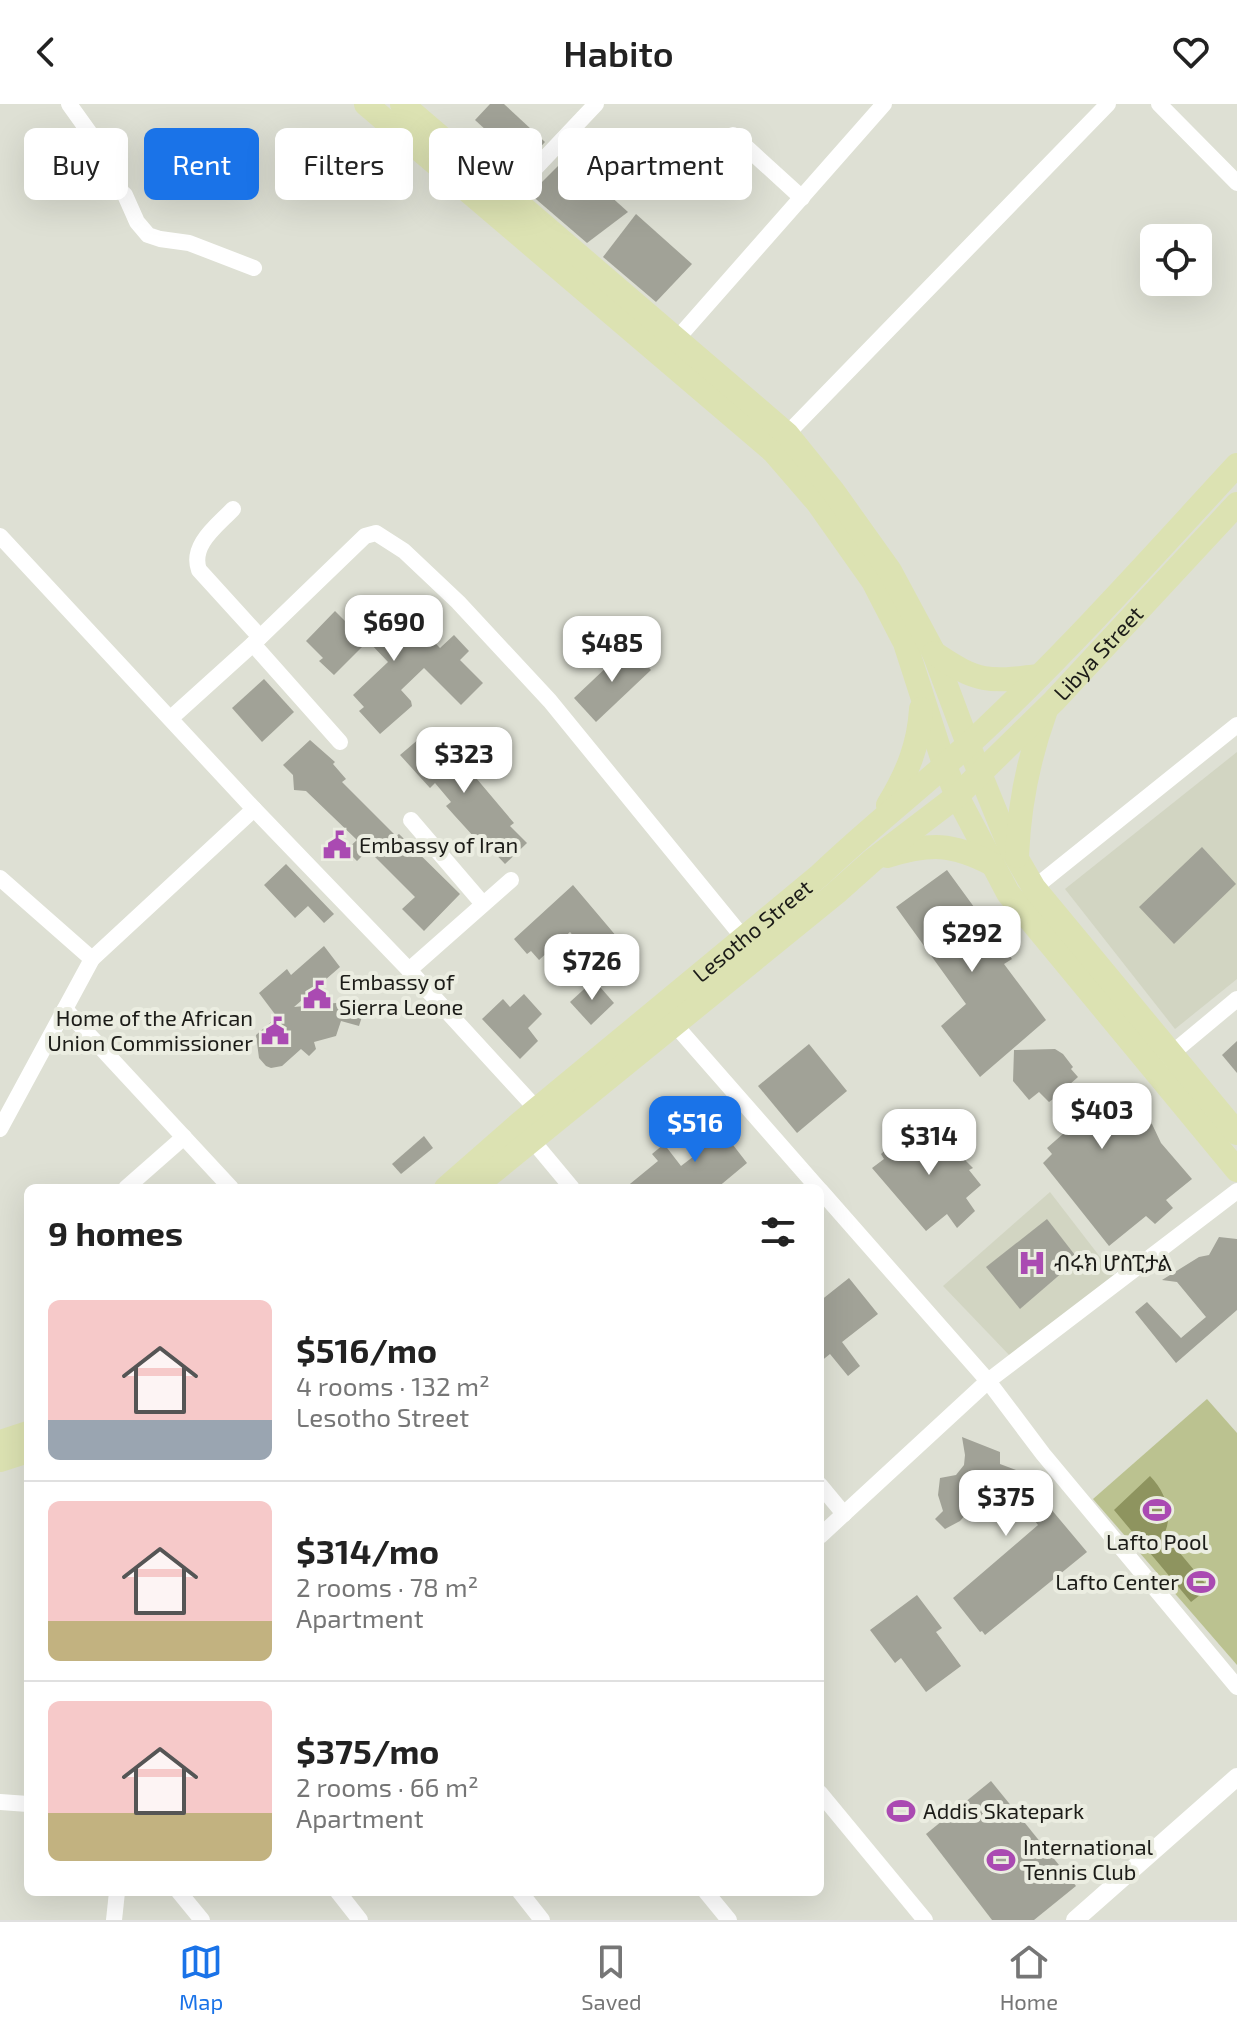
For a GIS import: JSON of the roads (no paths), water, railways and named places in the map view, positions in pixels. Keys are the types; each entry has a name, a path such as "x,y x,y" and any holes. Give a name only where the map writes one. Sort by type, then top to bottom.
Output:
{"main road":[{"path":"402,104 430,128"},
{"path":"371,106 773,451 818,503 873,581 905,643 957,796 1008,893 1036,929 1162,1062 1237,1133"},
{"path":"516,200 787,434 833,491 890,571 934,653 975,738 981,772 1009,845 1034,888 1237,1170"},
{"name":"Libya Street","path":"975,738 1039,676 1237,465"},
{"name":"Libya Street","path":"957,796 1047,708 1237,504"},
{"path":"934,653 957,668 996,682 1039,676"},
{"path":"877,822 901,782 919,737 922,694"},
{"path":"1017,859 1018,821 1028,766 1047,708"},
{"name":"Lesotho Street","path":"751,947 820,875 975,738"},
{"name":"Lesotho Street","path":"452,1184 534,1124 751,947 957,796"},
{"path":"873,860 917,847 945,846 966,850 992,864"},
{"name":"Lesotho Street","path":"477,1184 534,1124"},
{"path":"0,1442 24,1434"},
{"path":"0,1460 24,1452"}],"street":[{"path":"69,104 89,132 98,163 107,179 125,195 137,222 148,235 189,243 254,268"},
{"path":"542,161 596,104"},
{"path":"676,340 884,104"},
{"path":"787,434 1108,104"},
{"path":"1159,104 1237,183"},
{"path":"752,152 802,198"},
{"path":"233,509 197,548 199,570 340,742"},
{"path":"171,718 365,536 376,533 404,551 458,602 550,701 751,947"},
{"path":"0,536 409,970 534,1124 570,1184"},
{"path":"1034,888 1237,725"},
{"path":"0,1129 92,959 254,809"},
{"path":"411,820 483,904"},
{"path":"0,878 92,959"},
{"path":"409,970 511,880"},
{"path":"1162,1062 1237,999"},
{"path":"65,1009 227,1184"},
{"path":"667,1015 815,1184"},
{"path":"131,1184 184,1137"},
{"path":"824,1532 988,1381 1237,1191"},
{"path":"824,1195 988,1381 1043,1454 1237,1687"},
{"path":"824,1490 844,1514"},
{"path":"1075,1920 1237,1777"},
{"path":"824,1798 925,1920"},
{"path":"0,1802 24,1804"},
{"path":"114,1920 117,1896"},
{"path":"182,1896 202,1920"},
{"path":"341,1896 360,1920"},
{"path":"523,1896 542,1920"},
{"path":"708,1896 721,1917"}],"place":[{"name":"Embassy of Iran","path":"337,845"},
{"name":"Embassy of Sierra Leone","path":"317,995"},
{"name":"Home of the African Union Commissioner","path":"275,1031"},
{"name":"ብሩክ ሆስፒታል","path":"1032,1263"},
{"name":"Lafto Pool","path":"1157,1510"},
{"name":"Lafto Center","path":"1201,1582"},
{"name":"Addis Skatepark","path":"901,1811"},
{"name":"International Tennis Club","path":"1001,1860"}]}
